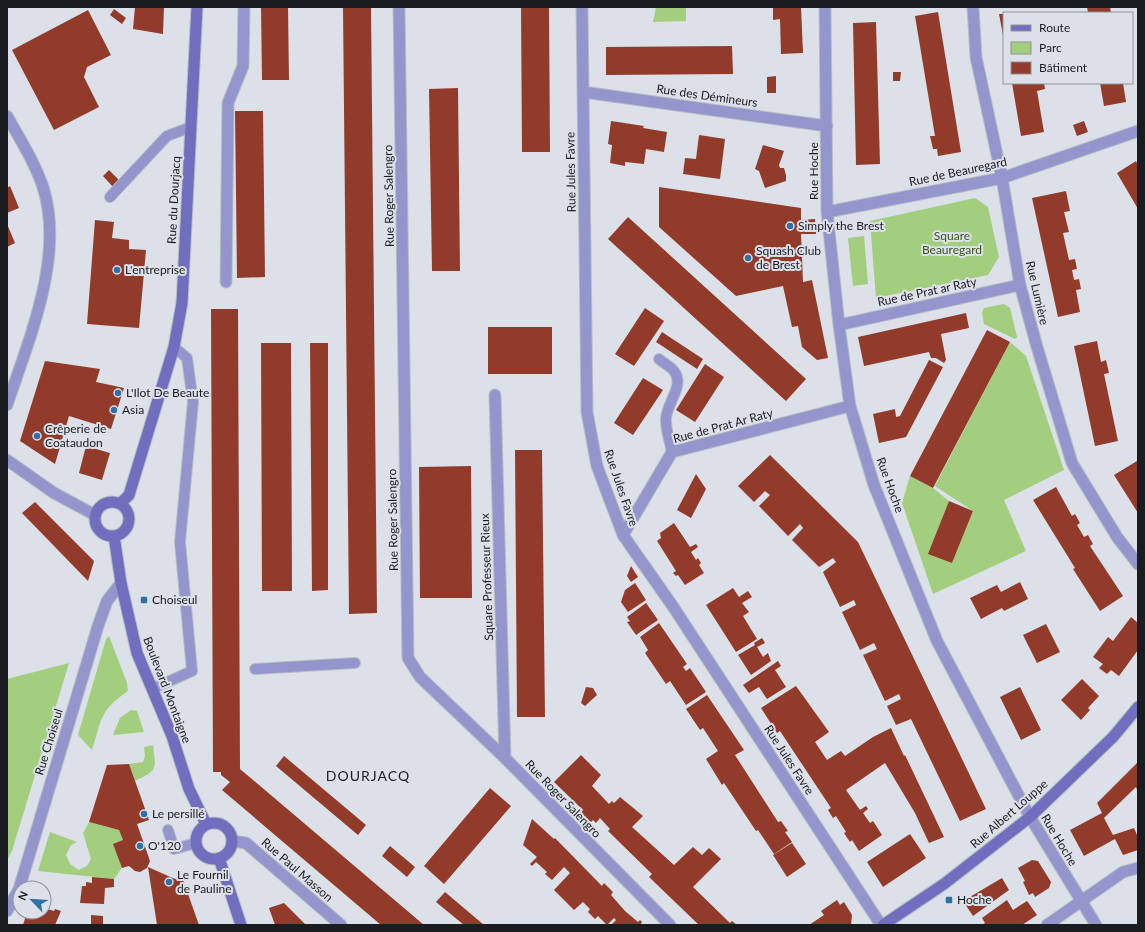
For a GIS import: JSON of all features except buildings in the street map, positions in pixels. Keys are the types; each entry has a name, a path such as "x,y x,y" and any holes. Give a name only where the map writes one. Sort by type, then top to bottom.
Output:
{"main road":[{"name":"Rue du Dourjacq","path":"120,504 129,495 174,347 182,303 197,7"},
{"path":"110,502 120,504 126,509 128,523 125,529 114,536 105,535 99,530 95,523 95,515 101,506 110,502"},
{"name":"Boulevard Montaigne","path":"114,536 121,583 138,653 172,736 189,789 206,824"},
{"name":"Rue Albert Louppe","path":"882,925 944,884 1030,817 1113,737 1138,707"},
{"path":"217,823 226,827 230,831 232,841 228,852 218,858 207,857 198,849 196,843 198,832 206,824 217,823"},
{"path":"218,858 241,925"}],"street":[{"path":"226,282 228,104 243,66 244,7"},
{"name":"Rue Roger Salengro","path":"399,7 408,658 420,677 505,758 670,925"},
{"name":"Rue Jules Favre","path":"582,7 587,412 597,466 623,535 674,608 882,925"},
{"name":"Rue Hoche","path":"826,7 827,212 839,325 850,406 874,485 937,641 1030,817 1096,925"},
{"name":"Rue Lumière","path":"973,7 976,57 1002,178 1020,285 1072,463 1117,538 1138,564"},
{"name":"Rue des Démineurs","path":"583,92 827,126"},
{"path":"7,116 30,156 43,187 50,227 46,275 34,324 7,405"},
{"name":"Rue de Beauregard","path":"827,212 1002,178 1138,131"},
{"name":"Rue de Prat ar Raty","path":"839,325 1020,285"},
{"name":"Square Professeur Rieux","path":"495,395 505,758"},
{"name":"Rue de Prat Ar Raty","path":"623,535 672,452 850,406"},
{"path":"7,460 54,493 95,515"},
{"name":"Rue Choiseul","path":"7,911 19,889 52,775 100,620 107,601 121,583"},
{"name":"Rue Paul Masson","path":"232,841 246,843 341,925"},
{"path":"1047,925 1123,872 1138,868"}],"lane":[{"path":"110,197 167,136 191,127"},
{"path":"152,689 196,670 180,542 193,402 187,358 174,347"},
{"path":"659,359 674,371 677,380 676,391 665,419 672,452"},
{"path":"254,669 355,663"},
{"path":"168,830 174,849 196,843"}],"green space":[{"path":"656,7 686,7 686,21 653,22"},
{"name":"Square Beauregard","path":"975,198 988,207 999,257 988,275 876,298 870,221"},
{"path":"864,236 868,284 853,286 848,238"},
{"path":"1004,304 1010,308 1017,337 1015,339 984,324 982,312 984,308"},
{"path":"1010,342 1026,356 1064,470 1004,500 1026,551 933,594 902,503 910,476 933,488 949,501 929,553 952,563 973,511 935,486"},
{"path":"109,636 127,683 128,691 112,704 103,716 92,750 78,735 106,639"},
{"path":"69,663 12,851 7,860 7,679"},
{"path":"131,710 137,711 144,732 113,735 120,718"},
{"path":"153,745 155,760 154,768 148,774 135,781 129,764 143,762 145,756 144,747"},
{"path":"89,822 119,830 123,840 114,844 122,868 114,879 38,871 50,832 77,842 71,845 66,855 70,864 79,870 87,866 91,859 83,833"}],"place":[{"name":"Simply the Brest","path":"790,226"},
{"name":"Squash Club de Brest","path":"748,258"},
{"name":"L'entreprise","path":"117,270"},
{"name":"L'Ilot De Beaute","path":"118,393"},
{"name":"Asia","path":"114,410"},
{"name":"Crêperie de Coataudon","path":"37,436"},
{"name":"Choiseul","path":"144,600"},
{"name":"Le persillé","path":"144,814"},
{"name":"O'120","path":"140,846"},
{"name":"Le Fournil de Pauline","path":"169,882"},
{"name":"Hoche","path":"949,900"}],"district":[{"name":"DOURJACQ","path":"368,776"}]}
